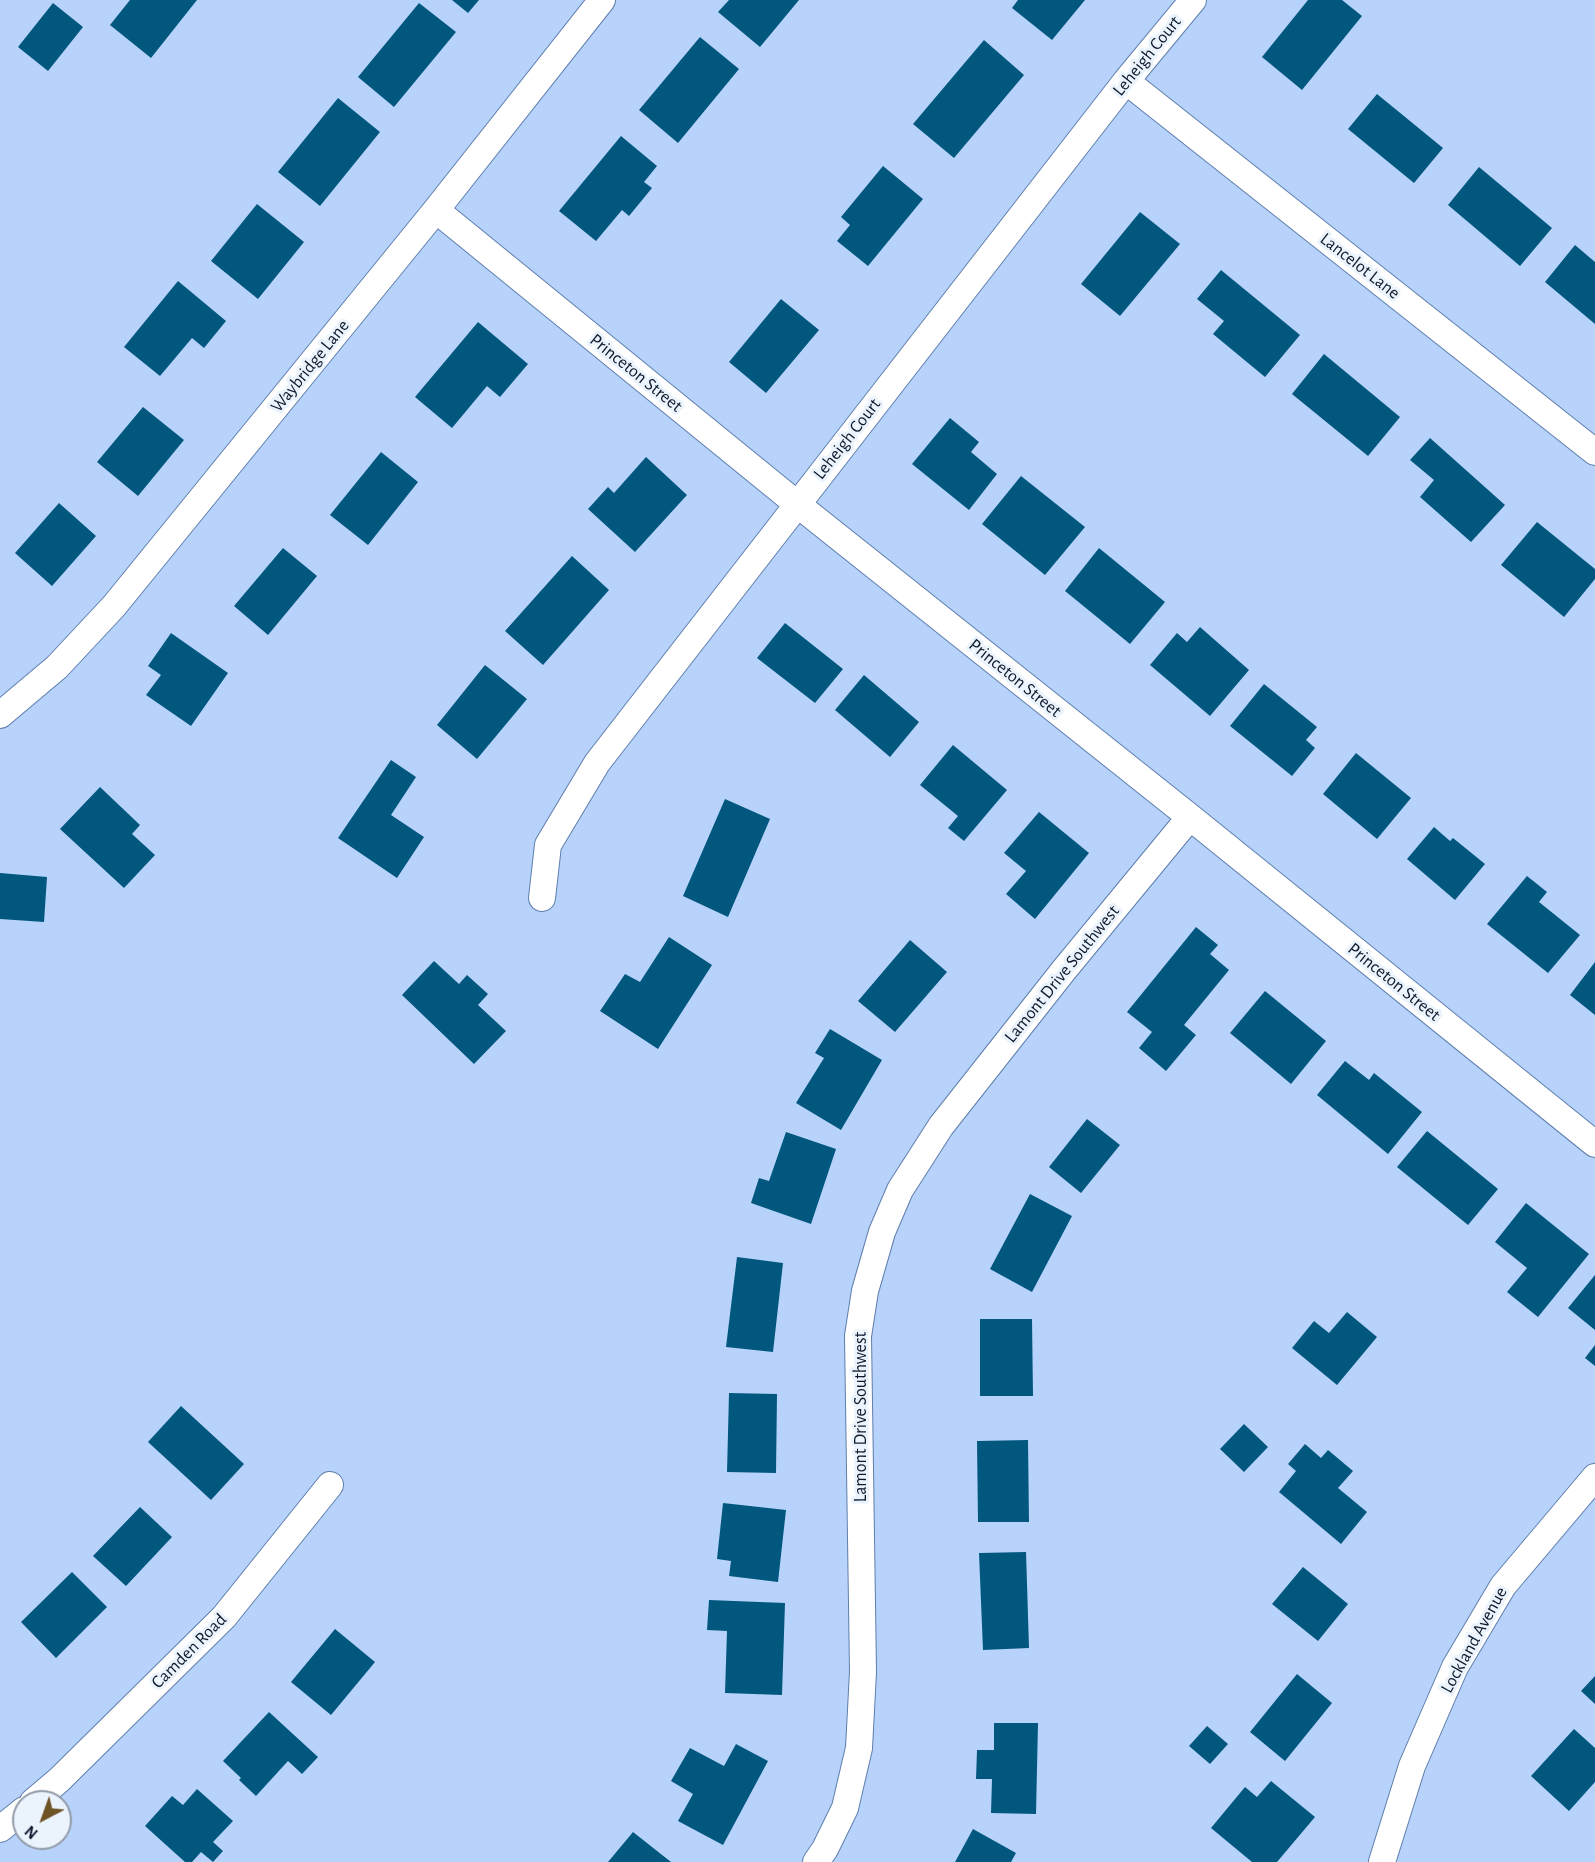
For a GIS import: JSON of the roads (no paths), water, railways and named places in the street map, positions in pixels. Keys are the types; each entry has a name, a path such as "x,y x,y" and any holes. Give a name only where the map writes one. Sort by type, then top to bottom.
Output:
{"street":[{"name":"Waybridge Lane","path":"0,715 57,667 114,606 436,210 602,0"},
{"name":"Leheigh Court","path":"542,898 548,845 597,763 1126,81 1193,0"},
{"name":"Lancelot Lane","path":"1126,81 1595,452"},
{"name":"Princeton Street","path":"436,210 797,504 1595,1144"},
{"name":"Lamont Drive Southwest","path":"816,1862 845,1808 859,1748 863,1672 858,1336 865,1290 882,1232 900,1190 941,1126 1064,970 1190,817"},
{"name":"Lockland Avenue","path":"1382,1862 1412,1766 1455,1667 1503,1586 1595,1477"},
{"name":"Camden Road","path":"47,1790 224,1617 330,1485"},
{"path":"0,1829 12,1820"}]}
